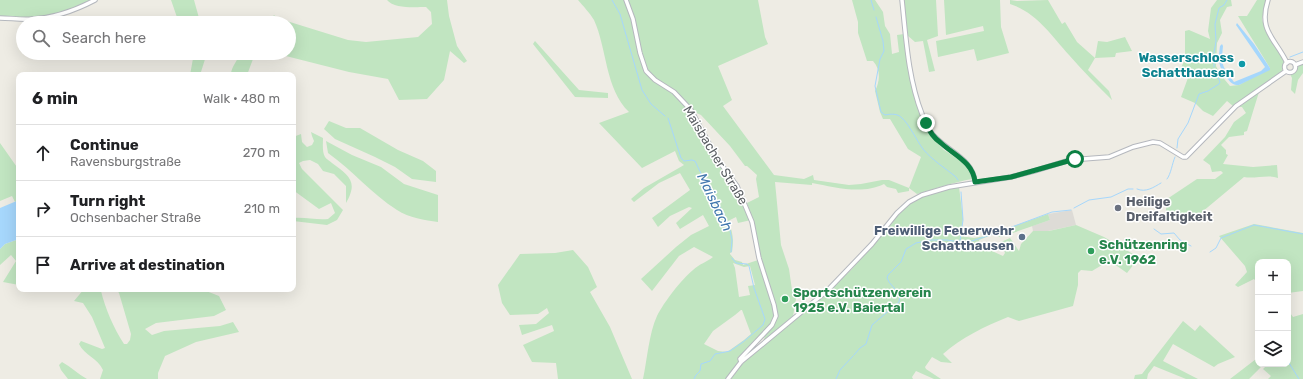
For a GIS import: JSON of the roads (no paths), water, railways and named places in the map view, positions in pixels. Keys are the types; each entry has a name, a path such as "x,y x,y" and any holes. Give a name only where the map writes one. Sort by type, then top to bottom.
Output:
{"street":[{"path":"50,16 64,13 94,0"},
{"name":"Maisbacher Straße","path":"626,0 633,19 640,53 646,71 655,80 674,92 691,110 718,160 737,186 752,222 759,258 774,305 776,318 772,325 740,359 741,362"},
{"path":"902,0 909,65 918,104 930,131 940,142 969,166 974,175 975,182"},
{"path":"1268,0 1264,15 1266,25 1270,36 1281,51 1287,63 1285,66 1286,71"},
{"path":"0,18 16,19"},
{"path":"1287,63 1290,62 1295,65"},
{"path":"1295,65 1303,62"},
{"path":"728,379 741,362 828,290 868,249 903,207 913,200 928,192 1028,172 1070,160 1109,157 1154,142 1158,142 1183,157 1187,157 1228,114 1272,80 1286,71 1288,73 1292,72 1295,65"}],"water":[{"path":"1237,23 1254,44 1270,68 1270,70 1239,85 1230,82 1221,67 1219,56 1220,46 1222,44 1223,66 1234,82 1261,71 1265,67 1236,25"},
{"path":"16,201 16,240 5,244 0,249 0,208"}],"waterway":[{"name":"Maisbach","path":"612,0 620,14 642,90 651,104 665,116"},
{"path":"871,0 874,10"},
{"path":"1214,53 1216,41 1215,24 1219,8 1224,5 1227,0"},
{"path":"876,17 883,41 884,51 880,59 875,86 881,112 885,115 892,114 900,116 927,153 958,180"},
{"path":"1290,57 1303,52"},
{"path":"1214,57 1214,67"},
{"path":"1177,148 1178,139 1188,123 1199,94 1208,91 1220,82 1215,71"},
{"name":"Maisbach","path":"668,118 681,158 684,161 695,161 707,186 723,212 729,226 732,240 731,252"},
{"path":"1167,179 1175,157"},
{"path":"1137,189 1147,190 1161,183"},
{"path":"1074,208 1089,200 1111,197 1128,189 1133,189"},
{"path":"960,241 963,220 961,192"},
{"path":"1001,231 1052,212 1071,210"},
{"path":"1210,252 1216,248 1221,238 1254,225 1303,234"},
{"path":"1154,229 1161,234 1174,233 1180,240 1191,246"},
{"path":"854,355 866,344 872,325 899,302 900,295 887,278 888,275 901,262 906,249 916,243 931,240 947,240 966,243 996,233"},
{"name":"Maisbach","path":"694,379 700,371 701,364 710,361 715,354 730,351 743,342 763,325 765,319 754,288 749,266 747,264 736,263 732,258"},
{"path":"836,379 840,370 853,356"},
{"path":"1291,366 1299,379"}],"place":[{"name":"Wasserschloss Schatthausen","path":"1242,64"},
{"name":"Heilige Dreifaltigkeit","path":"1118,208"},
{"name":"Freiwillige Feuerwehr Schatthausen","path":"1022,237"},
{"name":"Schützenring e.V. 1962","path":"1091,251"},
{"name":"Sportschützenverein 1925 e.V. Baiertal","path":"785,299"}]}
